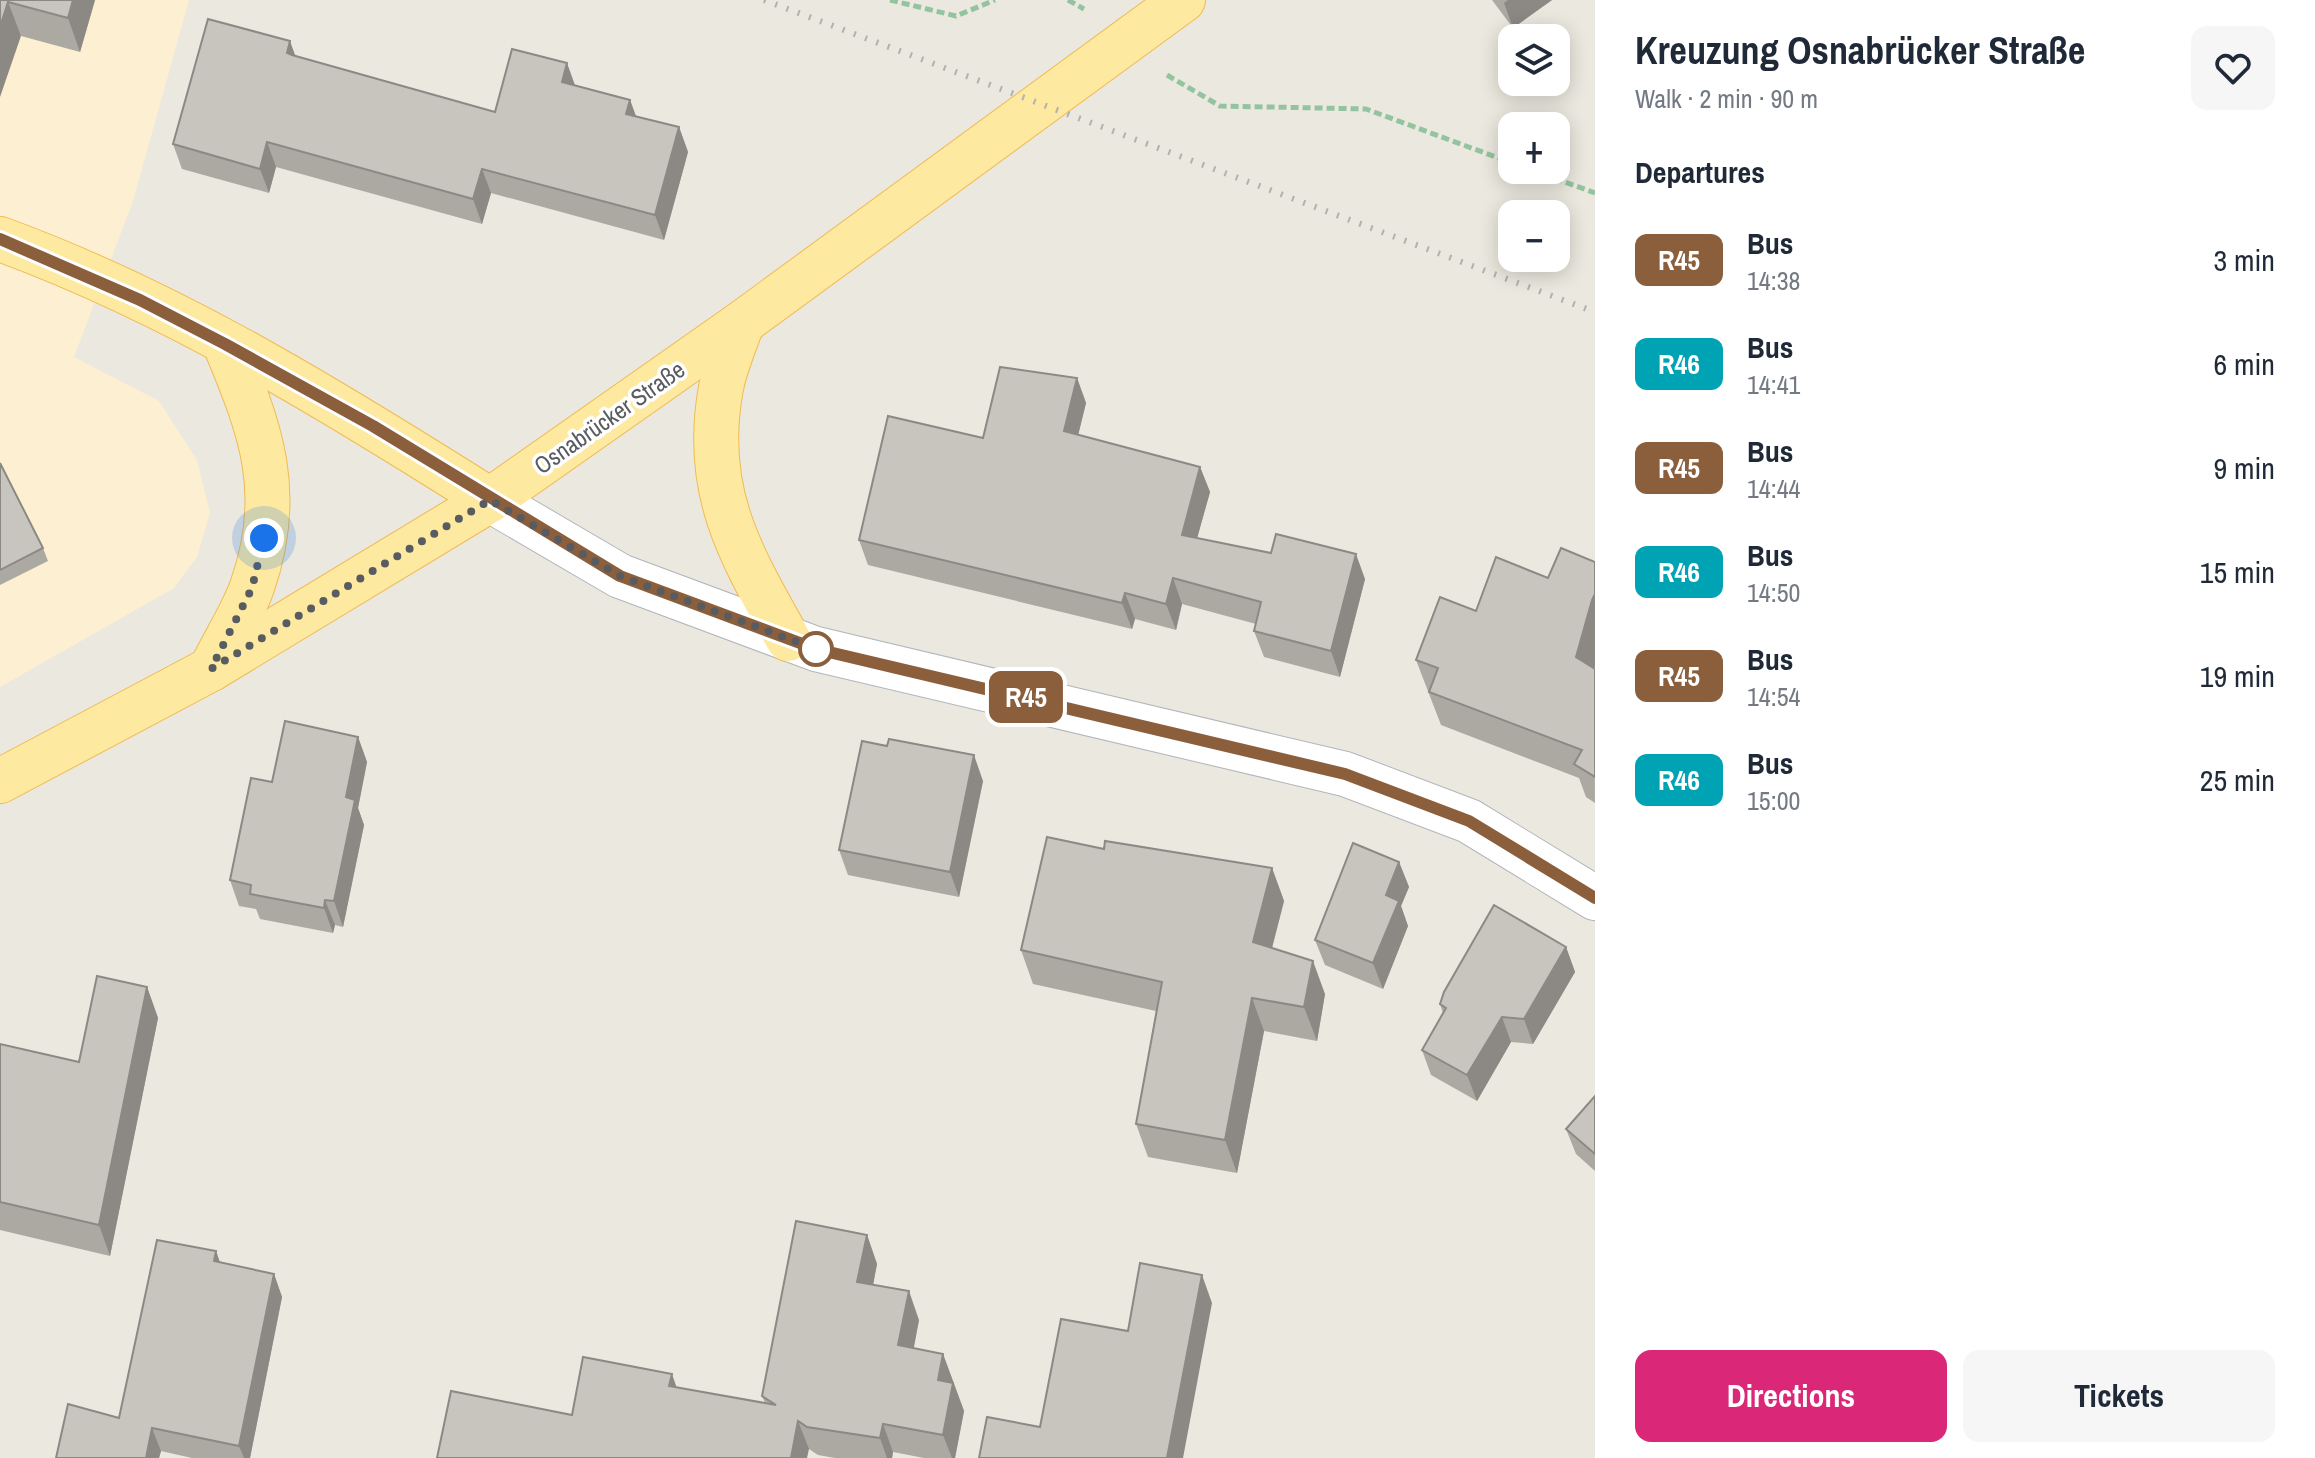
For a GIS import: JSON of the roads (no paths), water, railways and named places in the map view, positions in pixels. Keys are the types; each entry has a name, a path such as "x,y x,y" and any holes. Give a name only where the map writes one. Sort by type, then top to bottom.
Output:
{"main road":[{"name":"Osnabrücker Straße","path":"0,781 211,669 490,500 742,323 1183,0"},
{"path":"0,239 140,300 225,344 373,426 490,500"},
{"path":"742,323 721,385 718,414 720,493 751,574 788,639"},
{"path":"211,669 252,588 264,538 269,476 256,417 225,344"}],"street":[{"path":"490,500 620,576 816,649 1345,774 1469,821 1595,898"}],"railway":[{"path":"764,0 1595,312"}]}
